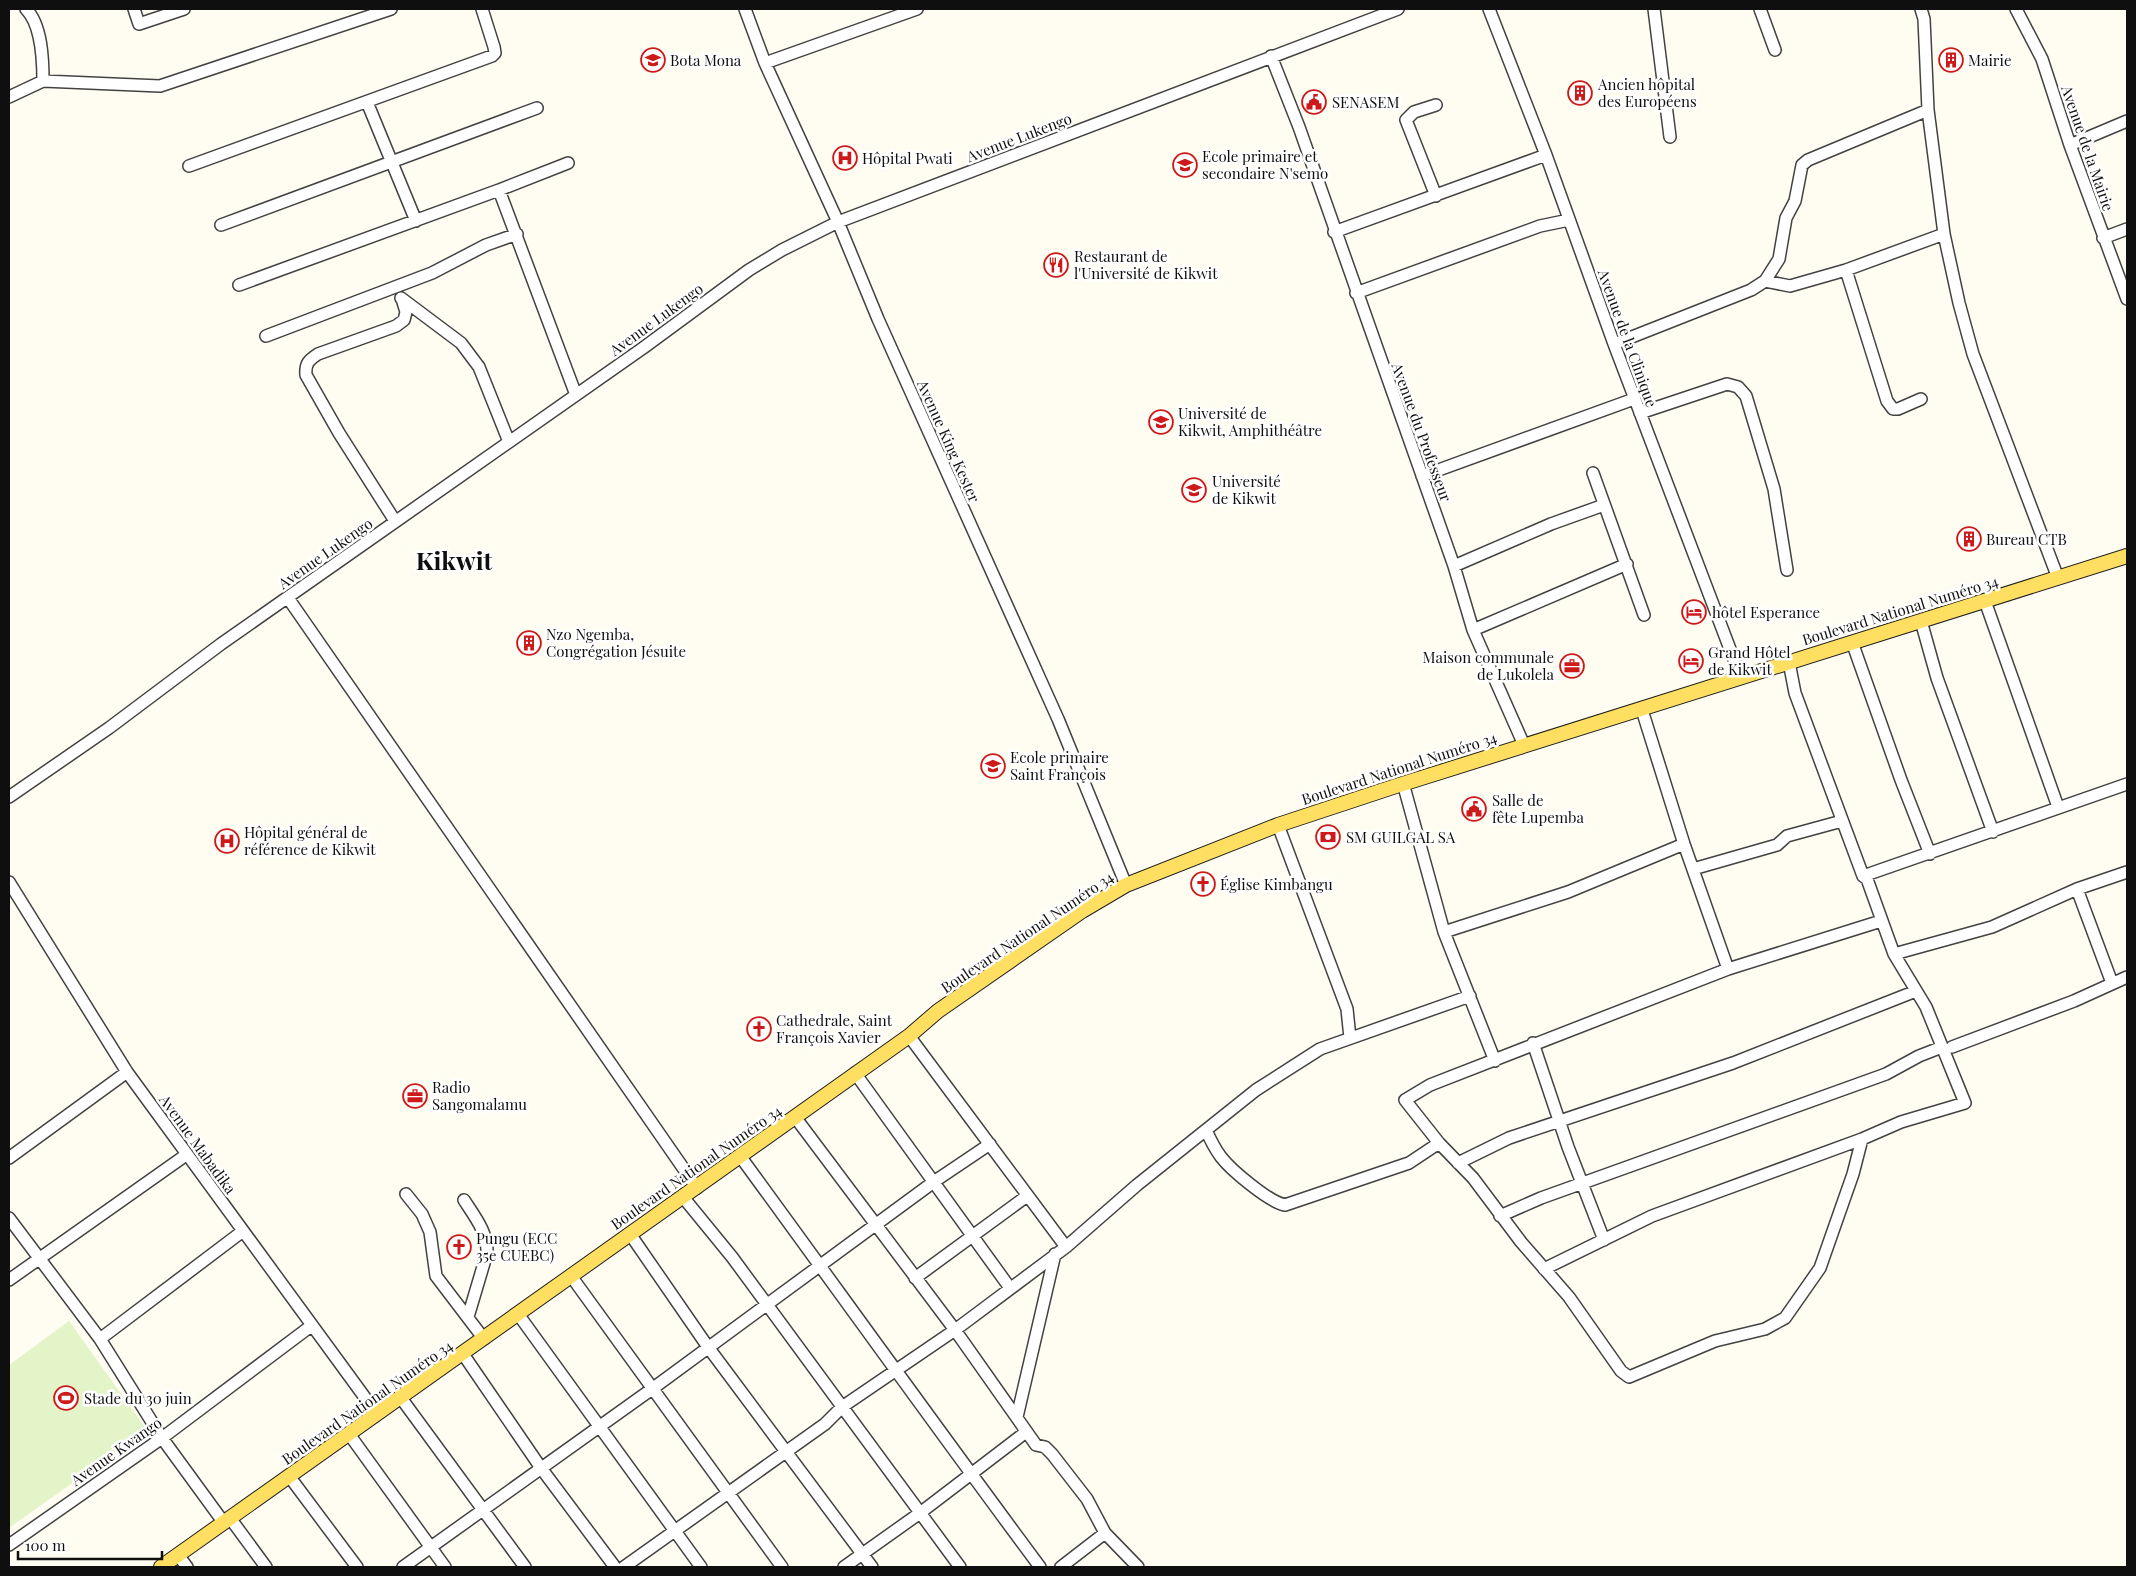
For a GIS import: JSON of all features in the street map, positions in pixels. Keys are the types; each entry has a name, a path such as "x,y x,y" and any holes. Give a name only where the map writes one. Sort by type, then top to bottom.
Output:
{"main road":[{"name":"Boulevard National Numéro 34","path":"161,1567 909,1036 938,1011 1074,917 1126,885 1278,825 1403,783 1642,710 2127,556"}],"street":[{"path":"26,9 33,17 35,25 43,62 43,81"},
{"path":"134,9 139,24 184,9"},
{"path":"9,97 43,81 160,86 390,9"},
{"path":"189,166 492,56 495,53 494,47 482,9"},
{"name":"Avenue King Kester","path":"745,9 765,63 838,222 878,318 1058,719 1126,885"},
{"path":"765,63 917,9"},
{"name":"Avenue Lukengo","path":"9,797 95,738 161,688 749,270 782,250 838,222 1398,9"},
{"name":"Avenue de la Clinique","path":"1489,9 1546,155 1634,399 1741,678"},
{"path":"1654,9 1670,137"},
{"path":"1760,9 1775,50"},
{"path":"1921,9 1924,19 1928,110 1944,234 1958,303 1973,354 2058,578"},
{"name":"Avenue de la Mairie","path":"2010,9 2018,14 2042,59 2070,145 2127,299"},
{"name":"Avenue du Professeur","path":"1271,56 1299,127 1334,232 1454,566 1473,630 1524,745"},
{"path":"367,102 416,221"},
{"path":"1436,104 1414,112 1406,120 1436,196"},
{"path":"221,225 537,108"},
{"path":"1614,344 1751,290 1765,281 1779,259 1786,218 1795,202 1799,172 1802,165 1808,160 1928,110"},
{"path":"2070,145 2127,121"},
{"path":"1334,232 1546,155"},
{"path":"239,285 416,221 568,163"},
{"path":"499,190 576,394"},
{"path":"1356,293 1540,226 1569,220"},
{"path":"2103,238 2127,229"},
{"path":"266,336 432,273 486,245 516,234"},
{"path":"1765,281 1790,286 1846,270 1944,234"},
{"path":"1846,270 1887,401 1893,409 1898,409 1921,399"},
{"path":"390,289 462,343 479,367 509,442"},
{"path":"395,521 338,433 306,375 305,367 308,360 318,354 396,326 404,320 406,312 402,299"},
{"path":"1640,413 1727,384 1738,387 1746,396 1774,489 1787,570"},
{"path":"1422,476 1634,399"},
{"path":"1593,473 1644,615"},
{"path":"1454,566 1551,524 1604,505"},
{"path":"1473,630 1627,564"},
{"path":"288,598 696,1188"},
{"path":"1985,601 2058,807"},
{"path":"1921,621 1937,678 1993,832"},
{"path":"1852,642 1894,762 1930,854"},
{"path":"1544,1269 1652,1216 1862,1139 1901,1122 1965,1103 1947,1047 1894,954 1795,693 1789,662"},
{"path":"1642,710 1684,844 1728,969"},
{"path":"1403,783 1444,932 1495,1060"},
{"path":"1863,876 2127,784"},
{"path":"1694,869 1777,845 1787,836 1842,821"},
{"path":"1278,825 1347,1009 1350,1038"},
{"path":"1444,932 1568,892 1684,844"},
{"path":"1894,954 1992,927 2077,889 2127,872"},
{"name":"Avenue Mabadika","path":"9,882 127,1072 377,1414"},
{"path":"2077,889 2112,983"},
{"path":"1862,1139 1853,1174 1820,1268 1785,1318 1765,1329 1715,1341 1629,1377 1621,1371 1569,1297 1500,1216 1473,1178 1438,1143 1405,1100 1430,1085 1533,1043 1728,969 1881,920"},
{"path":"1500,1216 1541,1198 1806,1101 1886,1074 1919,1056 2074,1001 2127,977"},
{"path":"1458,1163 1509,1138 1733,1063 1916,990"},
{"path":"624,1567 825,1424 842,1407 895,1373 955,1330 1066,1247 1137,1185 1256,1090 1320,1050 1470,996"},
{"path":"909,1036 1066,1247"},
{"path":"1533,1043 1559,1122 1604,1240"},
{"path":"9,1158 127,1072"},
{"path":"856,1073 1010,1288"},
{"path":"795,1117 955,1330 1018,1417 1026,1432 1036,1445 1045,1447 1052,1454 1087,1499 1106,1533 1138,1567"},
{"path":"1206,1130 1221,1157 1228,1164 1264,1195 1277,1203 1285,1205 1409,1162 1438,1143"},
{"path":"403,1567 768,1305 875,1224 990,1144"},
{"path":"9,1280 186,1155"},
{"path":"740,1156 895,1373 945,1436 1040,1567"},
{"path":"406,1194 422,1214 430,1232 436,1276 484,1339"},
{"path":"915,1278 1027,1196"},
{"path":"683,1197 768,1305 960,1567"},
{"path":"464,1200 482,1228 488,1243 487,1254 468,1317"},
{"path":"9,1218 100,1339 162,1438 266,1567"},
{"path":"100,1339 243,1231"},
{"path":"630,1234 708,1347 872,1567"},
{"path":"1018,1417 1056,1254"},
{"path":"570,1276 782,1567"},
{"path":"518,1314 702,1567"},
{"name":"Avenue Kwango","path":"9,1545 162,1438 311,1326"},
{"path":"463,1354 541,1468 615,1567"},
{"path":"401,1398 525,1567"},
{"path":"844,1567 920,1513 1026,1432"},
{"path":"349,1434 445,1567"},
{"path":"289,1476 357,1567"},
{"path":"1060,1567 1106,1533"},
{"path":"178,1555 187,1567"}],"green space":[{"name":"Stade du 30 juin","path":"69,1321 147,1430 9,1528 9,1365"}],"place":[{"name":"Bota Mona","path":"653,60"},
{"name":"Mairie","path":"1951,60"},
{"name":"Ancien hôpital des Européens","path":"1580,93"},
{"name":"SENASEM","path":"1314,102"},
{"name":"Hôpital Pwati","path":"845,158"},
{"name":"Ecole primaire et secondaire N'semo","path":"1185,165"},
{"name":"Restaurant de l'Université de Kikwit","path":"1056,265"},
{"name":"Université de Kikwit, Amphithéâtre","path":"1161,422"},
{"name":"Université de Kikwit","path":"1194,490"},
{"name":"Bureau CTB","path":"1969,539"},
{"name":"hôtel Esperance","path":"1694,612"},
{"name":"Nzo Ngemba, Congrégation Jésuite","path":"529,643"},
{"name":"Grand Hôtel de Kikwit","path":"1691,661"},
{"name":"Maison communale de Lukolela","path":"1572,666"},
{"name":"Ecole primaire Saint François","path":"993,766"},
{"name":"Salle de fête Lupemba","path":"1474,809"},
{"name":"SM GUILGAL SA","path":"1328,837"},
{"name":"Hôpital général de référence de Kikwit","path":"227,841"},
{"name":"Église Kimbangu","path":"1203,884"},
{"name":"Cathedrale, Saint François Xavier","path":"759,1029"},
{"name":"Radio Sangomalamu","path":"415,1096"},
{"name":"Pungu (ECC 35e CUEBC)","path":"459,1247"},
{"name":"Stade du 30 juin","path":"66,1398"}],"district":[{"name":"Kikwit","path":"454,559"}]}
